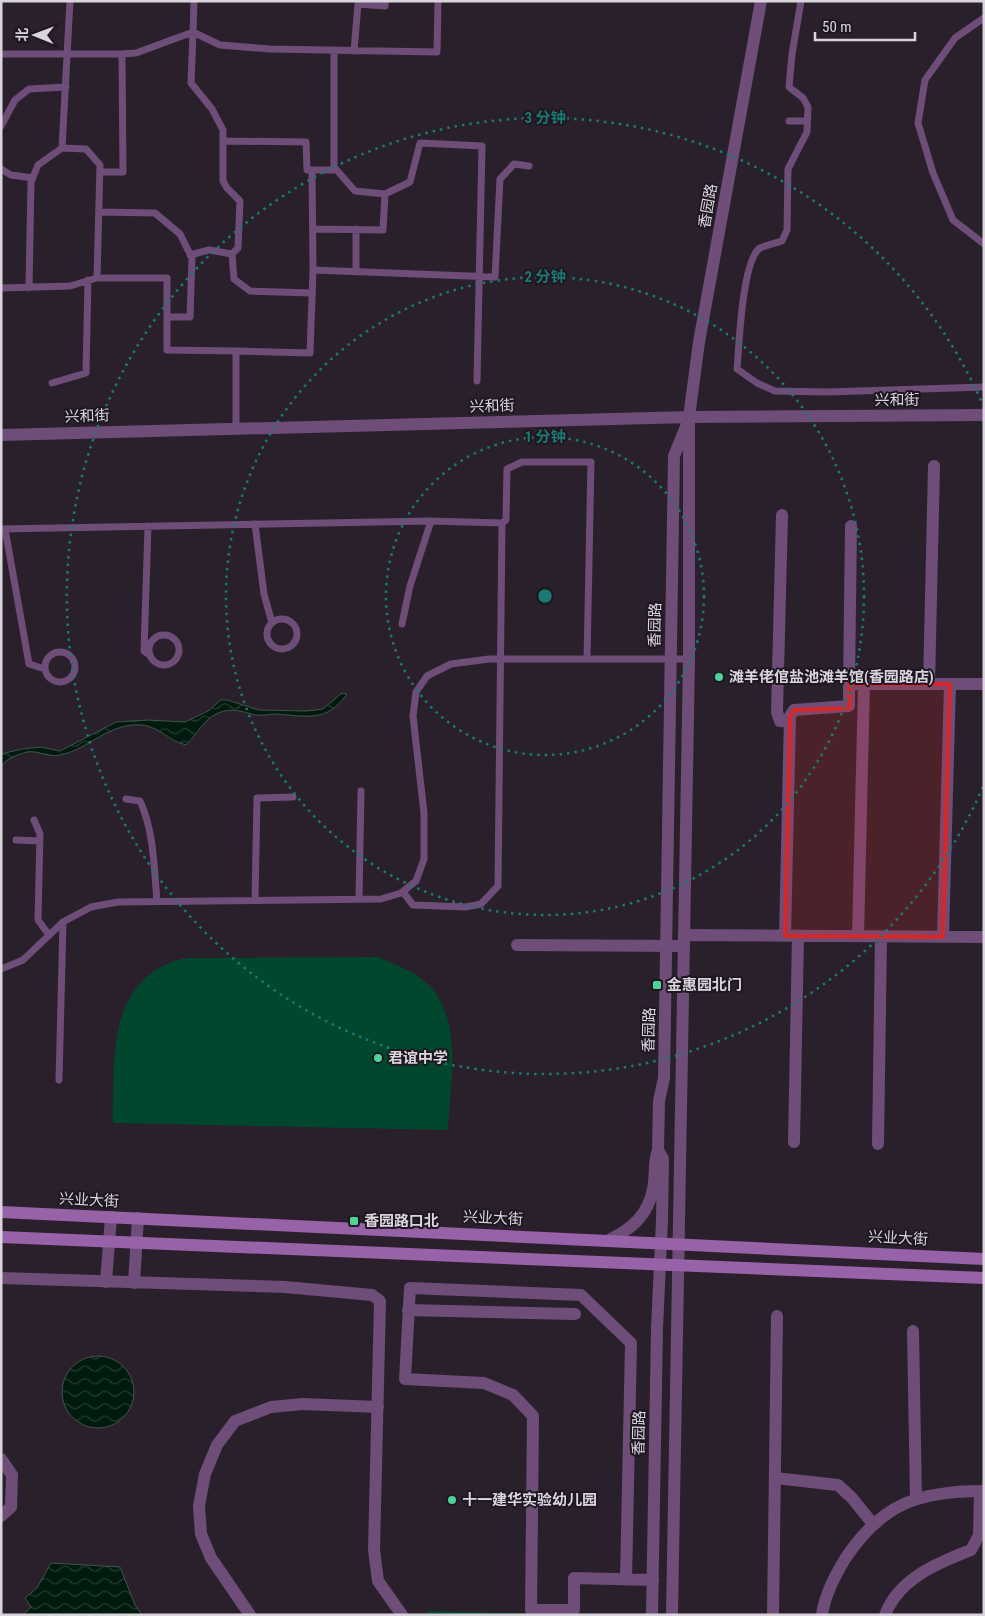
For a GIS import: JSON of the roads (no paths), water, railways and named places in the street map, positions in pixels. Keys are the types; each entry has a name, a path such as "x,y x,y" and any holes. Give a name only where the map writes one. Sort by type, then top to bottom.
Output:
{"main road":[{"name":"兴业大街","path":"1,1212 661,1242 984,1259"},
{"path":"1,1237 984,1278"}],"street":[{"name":"香园路","path":"672,1615 690,659 689,417 698,342 761,1"},
{"name":"兴和街","path":"1,435 689,417 984,415"},
{"name":"香园路","path":"652,1615 656,1328 663,1159 658,1150 659,1101 664,1078 674,456 689,417"},
{"path":"929,684 934,466"},
{"path":"782,515 777,712 780,721 790,722"},
{"path":"794,1142 790,716 794,710 849,706 851,526"},
{"path":"849,684 984,684"},
{"path":"858,936 864,684"},
{"path":"943,937 950,684"},
{"path":"517,945 666,946 684,941 792,936 984,937"},
{"path":"878,1144 881,936"},
{"path":"609,1240 626,1232 645,1213 653,1189 654,1160 658,1150"},
{"path":"106,1282 111,1217"},
{"path":"134,1283 138,1218"},
{"path":"1,1278 285,1287 372,1295 380,1301 374,1550 378,1581 402,1615"},
{"path":"626,1580 631,1343 581,1295 410,1288 405,1379 484,1382 513,1395 533,1416 531,1610 574,1610 574,1578 626,1580 653,1580"},
{"path":"408,1310 576,1314"},
{"path":"773,1615 777,1316"},
{"path":"913,1331 916,1499"},
{"path":"250,1615 211,1558 201,1534 199,1506 205,1474 218,1445 235,1421 271,1407 303,1404 378,1407"},
{"path":"1,1459 12,1475 11,1507 1,1516"},
{"path":"775,1478 838,1485 873,1524"},
{"path":"822,1615 832,1580 864,1533 886,1512 916,1499 950,1491 982,1491 979,1535 971,1550 937,1563 910,1580 889,1605 885,1615"}],"lane":[{"path":"62,148 70,1"},
{"path":"194,1 192,84 212,109 223,130 223,181 240,201 238,248 232,254 234,278 250,290 312,293"},
{"path":"354,51 358,4 384,6 385,1"},
{"path":"1,54 136,54 194,32 220,45 354,51 436,52 438,1"},
{"path":"801,1 792,54 789,87 803,98 808,107 807,132 788,170 787,230 782,241 759,249 749,264 737,369 757,383 775,391 827,392 984,387"},
{"path":"984,18 955,38 925,80 918,123 933,173 953,220 984,244"},
{"path":"334,50 334,167 355,190 384,194 410,182 420,143 482,146 477,381"},
{"path":"100,172 123,172 122,54"},
{"path":"1,126 15,100 29,89 66,87"},
{"path":"790,120 806,121"},
{"path":"223,141 306,142 307,170 336,170"},
{"path":"29,288 31,182 38,165 62,148 86,149 100,165 97,278"},
{"path":"313,270 495,277 500,179 514,164 529,166"},
{"path":"1,169 11,175 33,178"},
{"path":"1,288 70,286 97,278 167,278 167,350 310,353 313,270 312,170"},
{"path":"313,229 383,230 384,194"},
{"path":"99,212 155,213 180,234 192,258 190,317 167,317"},
{"path":"356,229 356,272"},
{"path":"190,255 209,250 232,254"},
{"path":"52,383 86,373 88,280"},
{"path":"236,351 236,429"},
{"path":"403,892 413,905 466,907 481,904 498,886 499,659 502,523 506,520 507,469 522,462 591,462 587,659"},
{"path":"402,624 410,586 431,522"},
{"path":"45,670 50,655 59,651 68,653 76,666 69,679 59,682 50,678 45,670 30,664 3,529 255,524 502,523"},
{"path":"255,524 264,594 272,622 267,632 269,642 276,648 291,647 297,638 294,624 286,618 272,622"},
{"path":"148,526 144,650 158,665 168,665 179,655 179,645 172,637 158,636 150,643 150,655"},
{"path":"1,969 23,960 63,922 91,906 118,902 157,901 381,899 403,892 416,881 424,859 424,813 413,716 416,692 427,676 451,664 499,659 690,659"},
{"path":"359,899 361,791"},
{"path":"255,900 257,798 293,797"},
{"path":"126,799 140,801 146,813 157,901"},
{"path":"34,820 40,834 38,920 49,936"},
{"path":"16,840 40,841"},
{"path":"59,1080 63,922"}],"water":[{"path":"342,693 347,694 332,710 315,716 258,715 237,711 223,711 209,719 186,745 148,726 130,725 109,732 70,752 56,756 27,752 9,759 1,767 1,754 41,747 60,751 116,722 149,720 185,722 208,711 221,700 227,700 259,710 307,711 323,709"},
{"path":"105,1356 124,1366 132,1378 134,1392 132,1406 124,1418 112,1426 91,1428 72,1418 64,1406 62,1385 72,1366 84,1358"},
{"path":"51,1563 120,1567 135,1605 142,1615 23,1615 31,1607 25,1598 37,1588"}],"place":[{"name":"滩羊佬倌盐池滩羊馆(香园路店)","path":"719,677"},
{"name":"金惠园北门","path":"657,985"},
{"name":"君谊中学","path":"378,1058"},
{"name":"香园路口北","path":"354,1221"},
{"name":"十一建华实验幼儿园","path":"452,1500"}]}
